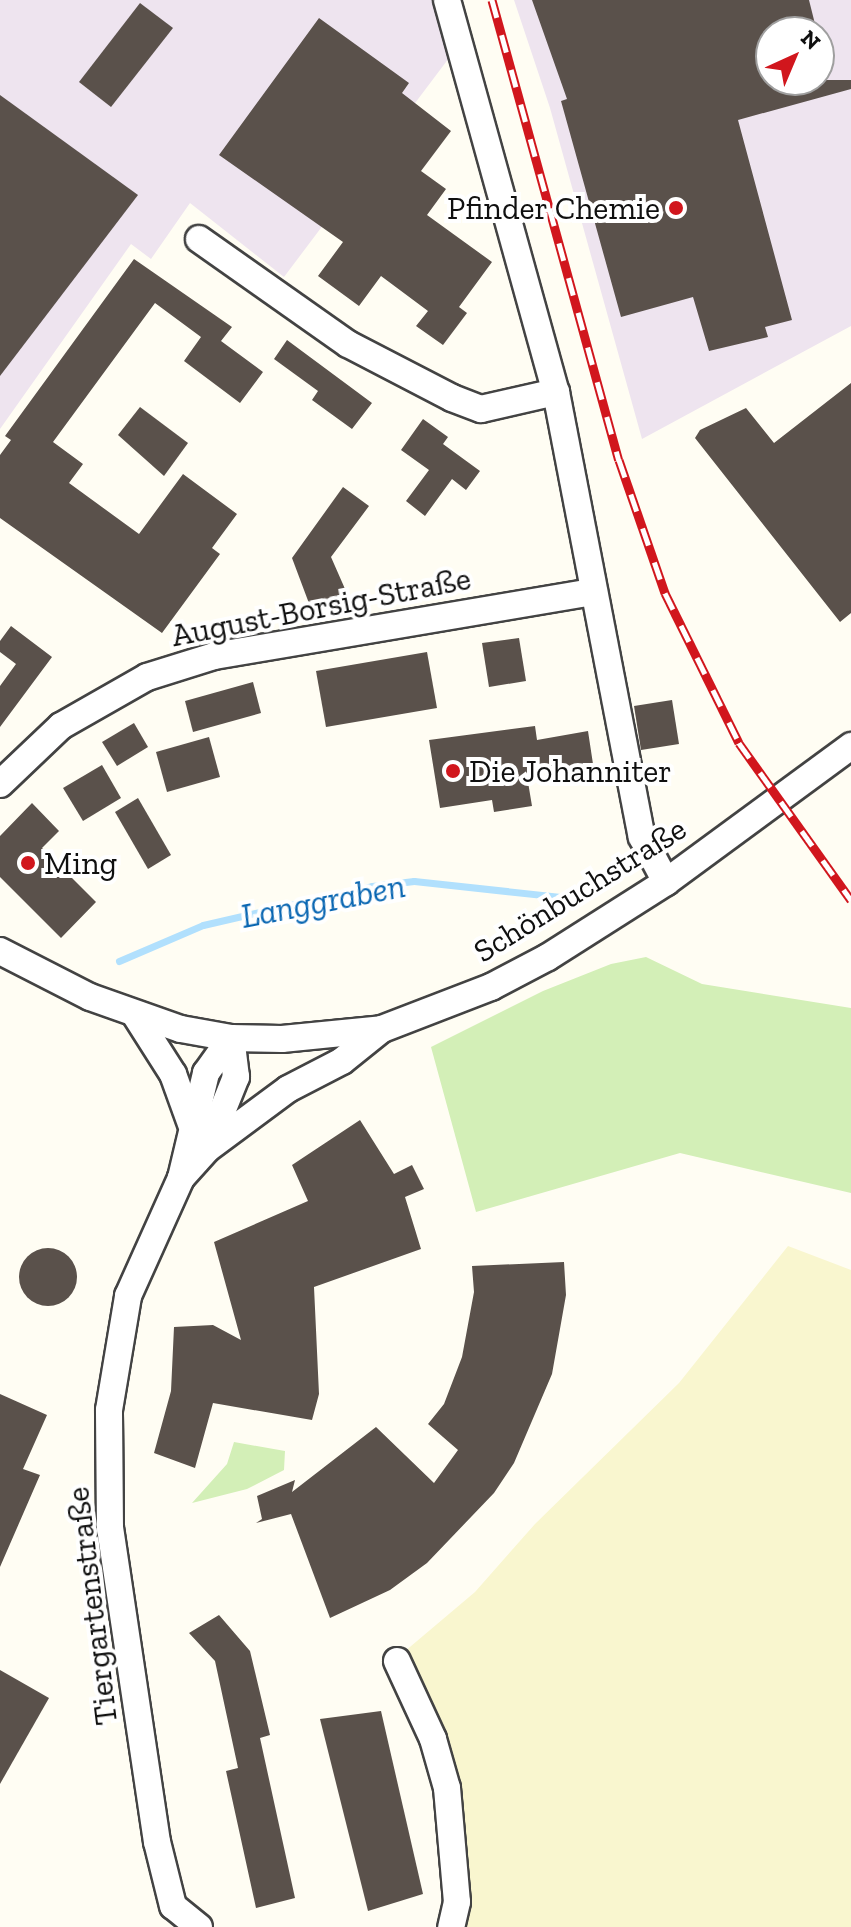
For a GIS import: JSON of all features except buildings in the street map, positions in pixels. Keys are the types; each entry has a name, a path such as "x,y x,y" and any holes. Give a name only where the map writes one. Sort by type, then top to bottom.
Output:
{"street":[{"path":"447,0 556,392 642,837 666,882"},
{"path":"199,239 348,344 452,398 481,409 556,392"},
{"name":"August-Borsig-Straße","path":"0,784 61,726 147,677 214,656 594,592"},
{"name":"Schönbuchstraße","path":"0,951 136,1016 231,1038 319,1037 382,1029 491,987 666,882 851,746"},
{"path":"136,1016 173,1074 191,1124"},
{"name":"Tiergartenstraße","path":"181,1178 207,1149 288,1089 342,1061 382,1029"},
{"name":"Tiergartenstraße","path":"207,1149 236,1077 231,1038"},
{"name":"Tiergartenstraße","path":"199,1927 173,1906 168,1893 110,1528 109,1410 116,1349 137,1269 181,1178 191,1124 206,1073 231,1038"},
{"path":"397,1661 433,1739 447,1788 457,1902 451,1927"}],"shaded area":[{"path":"0,0 433,0 449,58 284,277 190,203 151,259 131,244 0,429"},
{"path":"514,0 851,0 851,326 642,439 550,108"},
{"path":"788,1246 851,1270 851,1927 451,1927 447,1788 404,1652 475,1592 535,1524 679,1383"}],"green space":[{"path":"646,957 702,984 851,1008 851,1193 680,1153 476,1212 431,1047 543,991 611,964"},
{"path":"234,1442 285,1451 284,1470 247,1489 192,1503 227,1464"}],"waterway":[{"name":"Langgraben","path":"119,961 203,925 372,886 414,881 581,899"}],"railway":[{"path":"492,0 619,460 665,593 739,743 851,900"}],"place":[{"name":"Pfinder Chemie","path":"676,208"},
{"name":"Die Johanniter","path":"453,771"},
{"name":"Ming","path":"28,863"}]}
